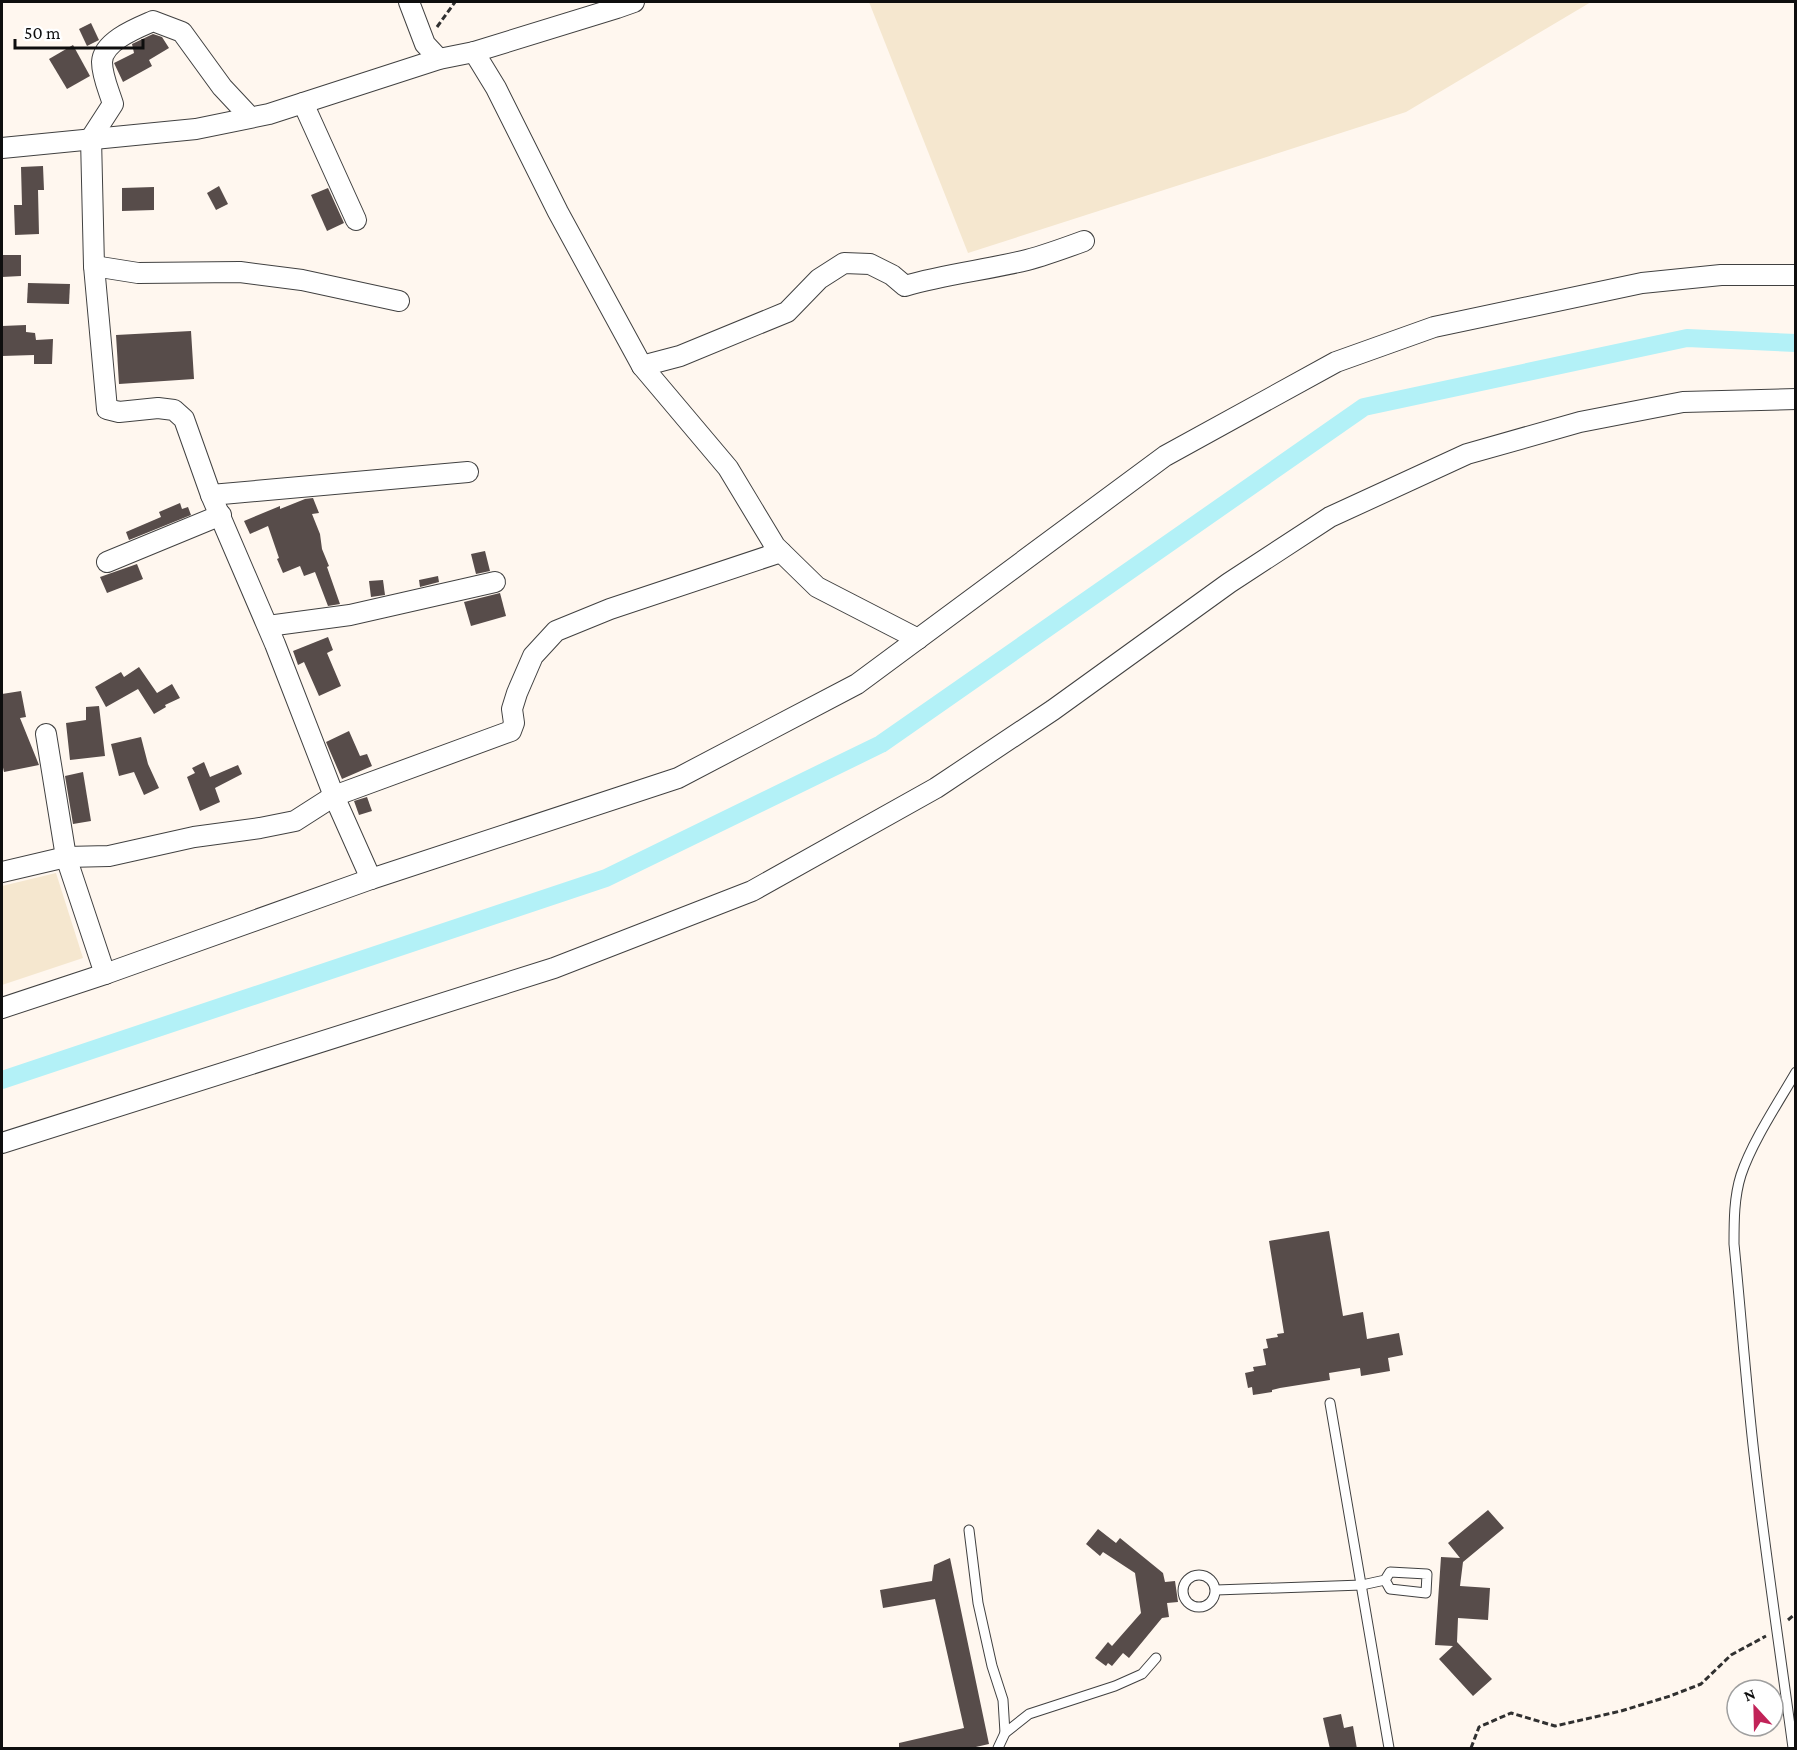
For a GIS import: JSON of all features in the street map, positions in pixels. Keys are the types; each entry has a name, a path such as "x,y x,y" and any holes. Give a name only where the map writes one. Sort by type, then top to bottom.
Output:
{"street":[{"path":"409,2 424,44 439,59"},
{"path":"2,148 196,129 268,114 439,59 474,52 634,2"},
{"path":"250,117 222,87 182,32 153,21 126,33 107,48 102,60 104,76 113,104 91,138 94,266 107,409 119,412 158,408 174,410 184,419 211,495 268,626 334,796 371,879"},
{"path":"474,52 496,88 558,212 642,366 728,468 775,546 817,587 918,639"},
{"path":"303,103 356,220"},
{"path":"642,366 680,356 787,312 819,279 844,263 870,264 892,275 905,286 932,278 965,274 1030,259 1084,242"},
{"path":"94,266 138,273 240,272 302,280 399,301"},
{"path":"2,1008 105,974 371,879 678,778 857,684 1165,456 1336,362 1434,327 1642,283 1721,275 1796,275"},
{"path":"2,1143 554,968 752,891 936,788 1053,710 1229,583 1330,517 1467,454 1580,422 1683,402 1796,399"},
{"path":"211,495 468,472"},
{"path":"107,562 221,515"},
{"path":"2,872 66,857 109,856 194,837 295,821 334,796 511,731 514,723 512,709 533,656 556,631 610,609 781,552"},
{"path":"268,626 350,615 495,582"},
{"path":"46,734 66,857 105,974"}],"lane":[{"path":"1793,1749 1754,1454 1735,1256 1734,1215 1741,1175 1759,1136 1796,1072"},
{"path":"1330,1403 1389,1749"},
{"path":"969,1530 978,1603 992,1666 1003,1700 1005,1733 998,1749"},
{"path":"1216,1590 1362,1585 1385,1580"},
{"path":"1005,1733 1029,1714 1142,1674 1156,1658"}],"path":[{"path":"424,44 455,2"},
{"path":"1471,1749 1479,1727 1511,1713 1555,1726 1621,1711 1701,1684 1731,1655 1777,1630 1796,1613"}],"shaded area":[{"path":"869,2 1591,2 1406,112 968,253"},
{"path":"56,873 83,958 2,985 2,886"}],"building":[{"path":"91,23 99,40 87,46 79,29"},
{"path":"153,34 162,37 169,48 149,60 152,66 123,82 114,63 134,53 132,44"},
{"path":"73,45 90,76 67,89 49,59"},
{"path":"43,166 44,190 38,190 39,234 15,235 14,205 22,205 21,167"},
{"path":"219,186 228,204 216,210 207,193"},
{"path":"154,187 154,210 122,211 122,188"},
{"path":"328,188 344,223 327,231 311,195"},
{"path":"2,255 21,255 21,276 2,277"},
{"path":"28,283 70,284 69,304 27,303"},
{"path":"26,325 26,332 35,333 36,340 53,339 52,364 34,364 34,355 2,356 2,326"},
{"path":"191,331 194,379 119,384 116,335"},
{"path":"313,498 319,513 312,514 340,604 328,606 315,572 304,576 300,566 283,573 268,526 250,534 244,521 280,506 280,509"},
{"path":"180,503 182,509 188,507 191,515 129,540 126,532 161,517 159,512"},
{"path":"485,551 490,571 476,574 471,554"},
{"path":"137,564 143,579 107,593 100,577"},
{"path":"438,576 439,582 420,587 419,580"},
{"path":"383,580 385,595 371,597 369,581"},
{"path":"500,593 506,616 471,626 464,602"},
{"path":"328,637 333,650 327,653 341,686 319,696 304,662 298,665 293,651"},
{"path":"139,667 157,693 172,684 180,698 165,705 166,707 154,714 138,689 106,707 95,687 121,672 124,677"},
{"path":"21,691 26,717 20,718 39,765 4,772 2,694"},
{"path":"99,706 105,756 70,760 66,723 86,720 86,707"},
{"path":"349,731 360,756 367,754 372,766 342,779 326,742"},
{"path":"141,737 148,764 159,788 144,795 134,772 119,776 111,744"},
{"path":"204,762 210,777 238,765 242,774 215,788 220,802 200,811 187,777 195,773 192,768"},
{"path":"83,772 91,821 73,824 65,776"},
{"path":"367,797 372,811 359,815 354,801"},
{"path":"1329,1231 1343,1316 1363,1312 1367,1339 1399,1333 1403,1355 1388,1358 1390,1371 1361,1376 1360,1368 1329,1373 1330,1380 1253,1395 1252,1387 1248,1388 1245,1373 1254,1371 1253,1367 1266,1365 1263,1349 1268,1348 1266,1339 1278,1337 1277,1334 1284,1333 1269,1241"},
{"path":"1488,1510 1504,1528 1463,1562 1460,1586 1490,1588 1488,1620 1458,1618 1457,1642 1492,1679 1473,1696 1439,1659 1453,1646 1435,1645 1441,1557 1460,1558 1448,1543"},
{"path":"1098,1529 1116,1543 1120,1538 1163,1573 1165,1582 1175,1581 1178,1602 1167,1603 1169,1617 1162,1618 1129,1658 1123,1653 1112,1666 1108,1663 1106,1666 1095,1658 1108,1642 1112,1646 1141,1613 1135,1573 1103,1552 1100,1556 1086,1544"},
{"path":"950,1558 989,1744 967,1749 899,1749 899,1743 964,1728 935,1599 883,1608 880,1590 932,1581 934,1565"},
{"path":"1341,1714 1344,1728 1353,1726 1357,1749 1330,1749 1323,1718"}],"waterway":[{"path":"2,1080 606,878 881,744 1364,407 1687,338 1796,343"}]}
